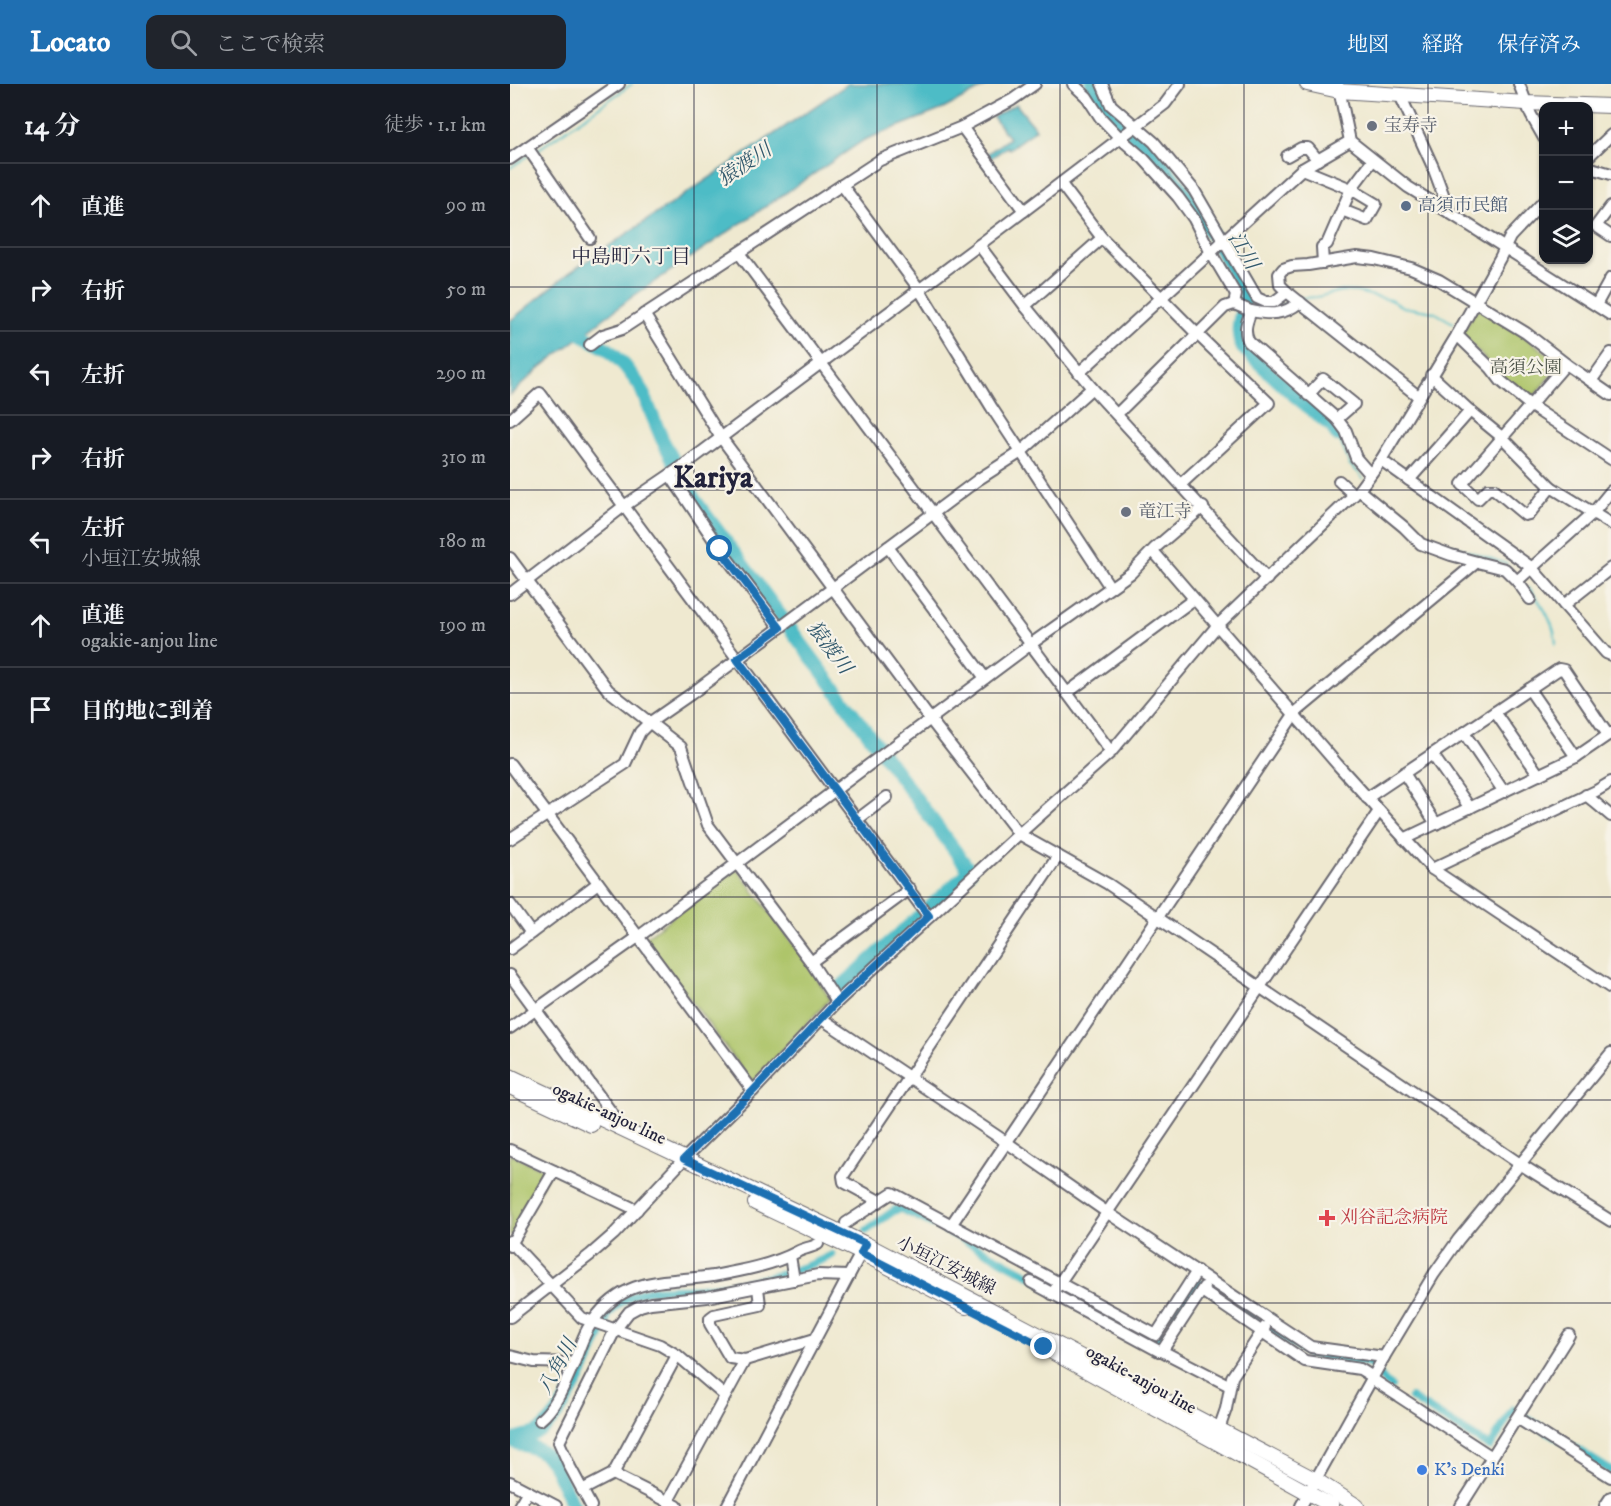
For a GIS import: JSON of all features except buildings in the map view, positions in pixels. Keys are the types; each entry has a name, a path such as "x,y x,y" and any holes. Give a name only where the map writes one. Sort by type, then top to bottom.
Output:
{"main road":[{"path":"1307,84 1400,94 1526,103 1611,106"},
{"path":"510,1076 619,1128 681,1162"},
{"name":"ogakie-anjou line","path":"510,1087 681,1162 863,1249 1332,1506"},
{"name":"小垣江安城線","path":"863,1249 1219,1429 1316,1480 1357,1506"}],"street":[{"path":"510,159 530,151 619,84"},
{"path":"590,345 603,334 622,329 880,160 962,127 1035,84"},
{"path":"1073,84 1087,97 1100,117 1144,159 1178,197 1194,219 1236,295 1234,304"},
{"path":"1102,84 1111,105 1154,142 1194,190 1257,298 1266,302 1295,298"},
{"path":"510,594 624,506 670,475 1136,128 1165,104 1180,84"},
{"path":"1519,84 1539,132"},
{"path":"1338,87 1350,141 1408,188 1611,315"},
{"path":"1400,94 1444,195 1449,213"},
{"path":"962,127 1024,211"},
{"path":"1589,156 1611,135"},
{"path":"1079,373 1302,169 1350,141"},
{"path":"1287,156 1301,148 1308,148 1318,160"},
{"path":"530,151 590,238"},
{"path":"1323,263 1322,247 1327,244 1351,189 1373,160"},
{"path":"1302,169 1351,189 1376,204 1367,220 1342,210"},
{"path":"1593,169 1611,174"},
{"path":"1062,183 1102,238 1269,403 1181,484"},
{"path":"842,185 919,289 1021,452 1110,587"},
{"path":"510,1317 590,1256 753,1091 837,1002 927,913 1111,752 1217,626 1356,492 1381,460 1456,335 1510,237 1539,206"},
{"path":"1611,206 1596,226 1611,236"},
{"path":"1025,306 1102,238"},
{"path":"979,244 1079,373 1267,579"},
{"path":"739,253 1111,752"},
{"path":"1418,396 1280,285 1279,274 1283,268 1357,257 1411,268 1439,280 1526,333 1566,364 1611,394"},
{"path":"1596,305 1611,278"},
{"path":"1117,414 1226,307 1234,304 1251,311 1268,315 1276,314 1293,308 1295,298"},
{"path":"1251,311 1245,328 1249,342 1336,419 1346,431 1356,458 1370,474"},
{"path":"644,314 720,436 930,719 1019,834 1108,884 1520,1164 1611,1221"},
{"path":"1456,335 1484,361 1501,381 1531,406 1611,459"},
{"path":"1591,381 1611,353"},
{"path":"1551,486 1529,514 1525,515 1494,489 1488,489 1478,499 1462,484 1566,364"},
{"path":"1431,375 1503,438 1551,486 1611,524"},
{"path":"1308,395 1323,379 1354,404 1336,419"},
{"path":"510,839 626,764 640,732 649,723 979,479 1021,452 1092,388"},
{"path":"510,420 540,393 927,913"},
{"path":"1409,480 1470,411"},
{"path":"1381,460 1531,567 1609,652"},
{"path":"670,475 720,549 780,628"},
{"path":"1339,481 1404,526 1421,544 1450,555 1505,568 1530,599"},
{"path":"1517,581 1593,513 1611,491"},
{"path":"510,1028 638,937 1031,644 1131,573 1203,507"},
{"path":"888,547 985,678"},
{"path":"1153,551 1367,798 1432,869 1611,988"},
{"path":"510,558 608,690 681,747 708,825 811,962 837,1002"},
{"path":"951,1225 1295,713 1477,562"},
{"path":"1564,605 1611,567"},
{"path":"1067,693 1194,599"},
{"path":"1367,798 1559,669 1564,670 1609,734 1576,757 1404,839"},
{"path":"1529,689 1576,757"},
{"path":"1495,712 1539,775"},
{"path":"1464,733 1504,792"},
{"path":"1432,754 1470,808"},
{"path":"510,764 753,1091"},
{"path":"1404,773 1436,824"},
{"path":"1432,869 1611,782"},
{"path":"1586,795 1611,816"},
{"path":"858,819 887,797"},
{"path":"1053,1294 1379,811"},
{"path":"879,1201 844,1182 843,1176 1058,856"},
{"path":"510,949 598,884"},
{"path":"811,962 910,889"},
{"path":"510,904 531,933"},
{"path":"510,975 614,1116 619,1128"},
{"path":"822,1019 1006,1142 1107,1213 1311,1347 1384,1358"},
{"path":"1301,1506 1372,1378 1434,1274 1458,1240 1611,1053"},
{"path":"510,1150 637,1210"},
{"path":"554,1171 511,1244 582,1318 660,1345 677,1355 725,1395"},
{"path":"846,1223 892,1193 1156,1335 1197,1271"},
{"path":"540,1420 550,1412 592,1322 612,1300 629,1288 656,1281 714,1275 791,1259 798,1251 818,1244"},
{"path":"727,1506 863,1249"},
{"path":"791,1259 794,1278"},
{"path":"591,1506 559,1442 613,1329 629,1312 651,1303 707,1298 794,1278 818,1275 849,1276"},
{"path":"1162,1351 1209,1280"},
{"path":"1031,1282 1159,1351 1230,1386"},
{"path":"758,1288 760,1305 710,1318 710,1324 730,1358 746,1360 815,1340"},
{"path":"1202,1291 1305,1361 1360,1369 1492,1457"},
{"path":"1219,1429 1232,1377 1270,1320"},
{"path":"1461,1506 1569,1335"},
{"path":"582,1490 613,1474 677,1355"},
{"path":"510,1356 534,1362 574,1363"},
{"path":"613,1474 672,1504 725,1395 746,1360"},
{"path":"550,1412 568,1422"},
{"path":"1517,1418 1611,1477"},
{"path":"510,1482 556,1506"},
{"path":"519,1506 528,1491"},
{"path":"1605,1506 1611,1497"}],"green space":[{"name":"高須公園","path":"1480,309 1522,335 1560,363 1531,400 1503,379 1463,335 1476,310"},
{"path":"738,870 808,964 830,999 754,1080 750,1080 645,938"},
{"path":"510,1154 546,1171 548,1175 514,1235 510,1235"}],"water":[{"path":"848,84 990,84 943,109 864,140 632,297 541,367 510,395 510,321 569,273"},
{"path":"1016,104 1036,129 1009,149 1007,147 991,158 987,154 1009,138 993,117"}],"waterway":[{"path":"536,151 632,84"},
{"name":"江川","path":"1092,84 1107,111 1151,151 1184,191 1247,295 1239,328 1243,348 1332,427 1338,436"},
{"path":"510,168 528,156"},
{"path":"1301,298 1342,291 1357,292 1390,300 1403,307 1434,312 1453,323"},
{"path":"1247,295 1259,307 1280,306 1292,300"},
{"name":"猿渡川","path":"568,326 609,350 640,386 662,439 694,499 970,871 842,986"},
{"path":"1338,436 1350,465 1363,479"},
{"path":"1366,484 1371,492 1408,519 1426,537 1507,564"},
{"path":"1529,588 1547,614 1556,644"},
{"path":"867,1230 895,1210 901,1209 945,1230 1155,1342 1161,1333"},
{"path":"604,1321 619,1304 639,1293 750,1281 801,1268 832,1255"},
{"path":"1175,1314 1198,1282 1208,1289"},
{"path":"1218,1296 1308,1354 1370,1363 1391,1386"},
{"name":"八角川","path":"510,1441 541,1430 551,1421 577,1380 604,1321"},
{"path":"1411,1398 1490,1447 1513,1409 1515,1410"},
{"path":"1525,1417 1611,1471"},
{"path":"511,1441 535,1449 551,1461 574,1506"}],"place":[{"name":"宝寿寺","path":"1372,126"},
{"name":"高須市民館","path":"1406,206"},
{"name":"竜江寺","path":"1126,512"},
{"name":"刈谷記念病院","path":"1327,1218"},
{"name":"K's Denki","path":"1422,1470"}],"district":[{"name":"中島町六丁目","path":"631,257"},
{"name":"Kariya","path":"713,478"}],"route":[{"path":"720,549 780,628 737,659 929,916 837,1002 753,1091 684,1159 866,1244 861,1253 1044,1347"}]}
